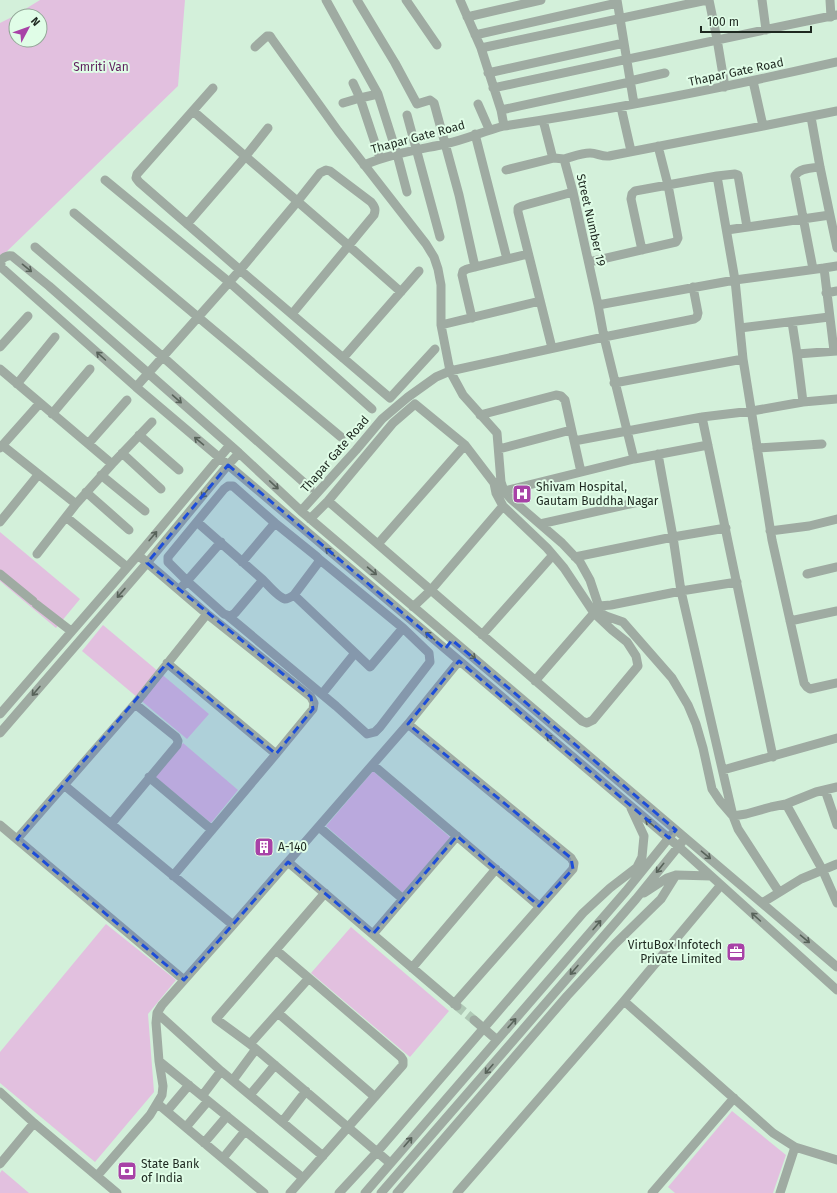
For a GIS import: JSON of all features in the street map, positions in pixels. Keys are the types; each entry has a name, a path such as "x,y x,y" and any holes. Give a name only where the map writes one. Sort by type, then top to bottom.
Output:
{"street":[{"path":"326,0 378,94 407,192"},
{"path":"357,0 395,63 417,104 430,100 434,103 459,195 475,267"},
{"path":"406,0 437,45"},
{"path":"460,0 480,48 501,110 504,126"},
{"path":"467,17 541,0"},
{"path":"480,48 619,20 708,0 717,39 725,87"},
{"path":"762,0 766,30"},
{"path":"493,88 627,60 717,39 834,16 830,0"},
{"path":"475,35 617,1 634,104"},
{"path":"255,47 268,36 272,38 364,165"},
{"path":"488,73 624,43"},
{"name":"Thapar Gate Road","path":"301,511 356,450 382,418 436,377 450,371 441,325 441,285 434,257 426,244 364,165 380,158 446,144 489,129 725,87 837,62"},
{"path":"501,110 665,73"},
{"path":"753,81 763,126"},
{"path":"353,83 360,98 380,158"},
{"path":"213,88 137,174 136,178 240,270 390,398 435,349"},
{"path":"343,103 378,94"},
{"path":"478,104 489,129"},
{"path":"621,106 631,151"},
{"path":"506,170 554,158 564,159 587,153 604,156 763,126 837,110"},
{"path":"193,111 401,292"},
{"path":"407,116 440,237"},
{"path":"811,116 837,248"},
{"path":"543,120 554,158"},
{"path":"187,224 268,128"},
{"path":"475,134 507,259"},
{"path":"589,262 676,242 678,240 668,185 658,146"},
{"name":"Street Number 19","path":"564,159 589,262 614,383 634,459"},
{"path":"813,269 795,176 797,172 801,170 820,167"},
{"path":"136,387 240,270 320,173 326,170 330,171 371,202 375,206 376,211 292,314"},
{"path":"642,250 631,199 632,194 635,191 735,174 738,175 747,227"},
{"path":"717,176 735,280 744,359 770,531 804,683 806,687 810,689 837,683"},
{"path":"105,180 229,282 372,410"},
{"path":"552,348 518,208 573,192"},
{"path":"74,213 341,437"},
{"path":"727,230 830,215"},
{"path":"35,247 163,357 310,488"},
{"path":"472,318 462,275 463,271 528,254"},
{"path":"837,966 310,519 239,453 49,286 12,256 8,255 1,260 1,267 136,387 669,838 837,990"},
{"path":"598,305 735,280 837,266"},
{"path":"797,354 836,351 829,317 824,268"},
{"path":"343,358 419,271"},
{"path":"693,288 698,313 697,317 694,319 552,348 450,371 463,395 497,433 501,482 504,491 511,499 562,543 580,562 590,580 597,610 606,616 623,622 672,678 688,705 696,724 712,789 733,816"},
{"path":"826,293 837,291"},
{"path":"441,325 540,301"},
{"path":"0,347 28,316"},
{"path":"740,328 829,317"},
{"path":"792,322 803,402"},
{"path":"17,384 55,337"},
{"path":"614,383 744,359"},
{"path":"0,369 112,464"},
{"path":"52,414 90,369"},
{"path":"480,415 556,395 561,396 565,400 582,472"},
{"path":"574,441 702,417 752,411 803,402 837,399"},
{"path":"88,444 127,400"},
{"path":"40,403 1,447 76,504"},
{"path":"310,519 328,501 393,423 416,404 465,445 494,483 496,493 503,506 547,548 612,630 627,642 636,656 638,666 594,720 587,723 582,721 328,501"},
{"path":"702,417 773,757"},
{"path":"37,554 86,492 152,422"},
{"path":"498,449 572,430"},
{"path":"139,435 179,470"},
{"path":"757,448 822,444"},
{"path":"0,714 138,555 230,445"},
{"path":"378,544 465,445"},
{"path":"504,491 634,459 708,445"},
{"path":"122,453 161,489"},
{"path":"0,733 147,563 239,453"},
{"path":"658,454 681,591 733,816 738,829 779,892"},
{"path":"0,522 38,475"},
{"path":"102,475 145,512"},
{"path":"228,486 233,486 275,523 403,628 429,653 430,662 375,732 367,734 322,694 224,614 168,562 168,557 228,486"},
{"path":"86,492 129,530"},
{"path":"540,524 648,501"},
{"path":"414,607 431,590 503,506"},
{"path":"66,517 127,567"},
{"path":"770,531 809,526 837,519"},
{"path":"197,522 283,599 288,599 294,595 319,560"},
{"path":"242,562 275,523"},
{"path":"575,557 726,528"},
{"path":"179,590 221,542"},
{"path":"138,555 207,614 311,697 314,703 313,709 173,876"},
{"path":"482,635 553,556"},
{"path":"807,574 837,567"},
{"path":"0,574 71,632"},
{"path":"227,615 230,616 235,613 263,580"},
{"path":"536,681 597,610 611,605 681,591 737,582"},
{"path":"294,595 370,667 403,628"},
{"path":"790,621 837,611"},
{"path":"17,839 135,704 207,614"},
{"path":"445,649 452,640"},
{"path":"322,694 356,653"},
{"path":"97,1176 150,1114 158,1104 162,1095 163,1086 158,1061 156,1023 157,1013 162,1005 408,724 459,661"},
{"path":"167,664 276,754"},
{"path":"110,824 178,741 135,704"},
{"path":"288,862 455,1005 573,869 574,863 571,858 408,724"},
{"path":"723,770 837,738"},
{"path":"373,764 540,906"},
{"path":"149,777 212,830"},
{"path":"64,785 233,925"},
{"path":"733,816 786,804 837,787"},
{"path":"825,790 837,825"},
{"path":"786,804 822,869 837,903"},
{"path":"626,891 642,856 644,836 630,806"},
{"path":"0,825 184,980"},
{"path":"319,827 403,899"},
{"path":"365,1193 626,891 676,830"},
{"path":"373,934 457,836"},
{"path":"381,1193 636,898 685,838"},
{"path":"762,903 801,879 837,864"},
{"path":"339,1193 377,1152 584,913 610,888 636,868"},
{"path":"412,968 496,869"},
{"path":"636,898 667,878 676,875 711,876"},
{"path":"397,1193 567,996 615,944 661,899 676,875"},
{"path":"457,1193 624,1001 721,885"},
{"path":"325,893 216,1019 275,1065 390,1163"},
{"path":"276,950 403,1060 403,1065 290,1193"},
{"path":"233,1080 253,1047 278,1013 309,978"},
{"path":"624,1001 773,1133 795,1147 837,1160"},
{"path":"157,1013 221,1071 323,1156"},
{"path":"278,1013 375,1096"},
{"path":"474,1020 497,1040"},
{"path":"158,1061 303,1178"},
{"path":"250,1095 275,1065"},
{"path":"186,1127 221,1071"},
{"path":"166,1111 189,1085"},
{"path":"282,1122 306,1091"},
{"path":"0,1092 34,1123 117,1193"},
{"path":"657,1191 734,1098"},
{"path":"158,1104 264,1193"},
{"path":"204,1143 227,1116"},
{"path":"0,1164 34,1123"},
{"path":"223,1158 245,1131"},
{"path":"780,1193 795,1147"}],"highlighted area":[{"path":"228,465 445,649 452,640 676,830 669,838 459,661 408,724 571,858 573,869 539,906 457,836 373,934 288,862 184,980 17,839 167,663 276,754 313,709 311,697 147,563"}],"green space":[{"name":"Smriti Van","path":"40,0 185,0 178,86 0,258 0,23 8,19 8,48 48,48 48,8 27,8"},
{"path":"0,532 80,599 56,628 0,581"},
{"path":"103,625 209,714 187,739 82,651"},
{"path":"183,743 238,790 211,823 155,777"},
{"path":"373,771 451,838 403,893 326,826"},
{"path":"106,924 176,980 148,1014 154,1092 95,1162 0,1083 0,1052"},
{"path":"351,927 449,1011 410,1057 311,973"},
{"path":"732,1111 786,1155 773,1193 675,1193 668,1187"},
{"path":"2,1170 29,1193 0,1193 0,1173"}],"tunnel":[{"path":"457,1006 474,1020"}],"place":[{"name":"Shivam Hospital, Gautam Buddha Nagar","path":"522,494"},
{"name":"A-140","path":"264,847"},
{"name":"VirtuBox Infotech Private Limited","path":"736,952"},
{"name":"State Bank of India","path":"127,1171"}]}
